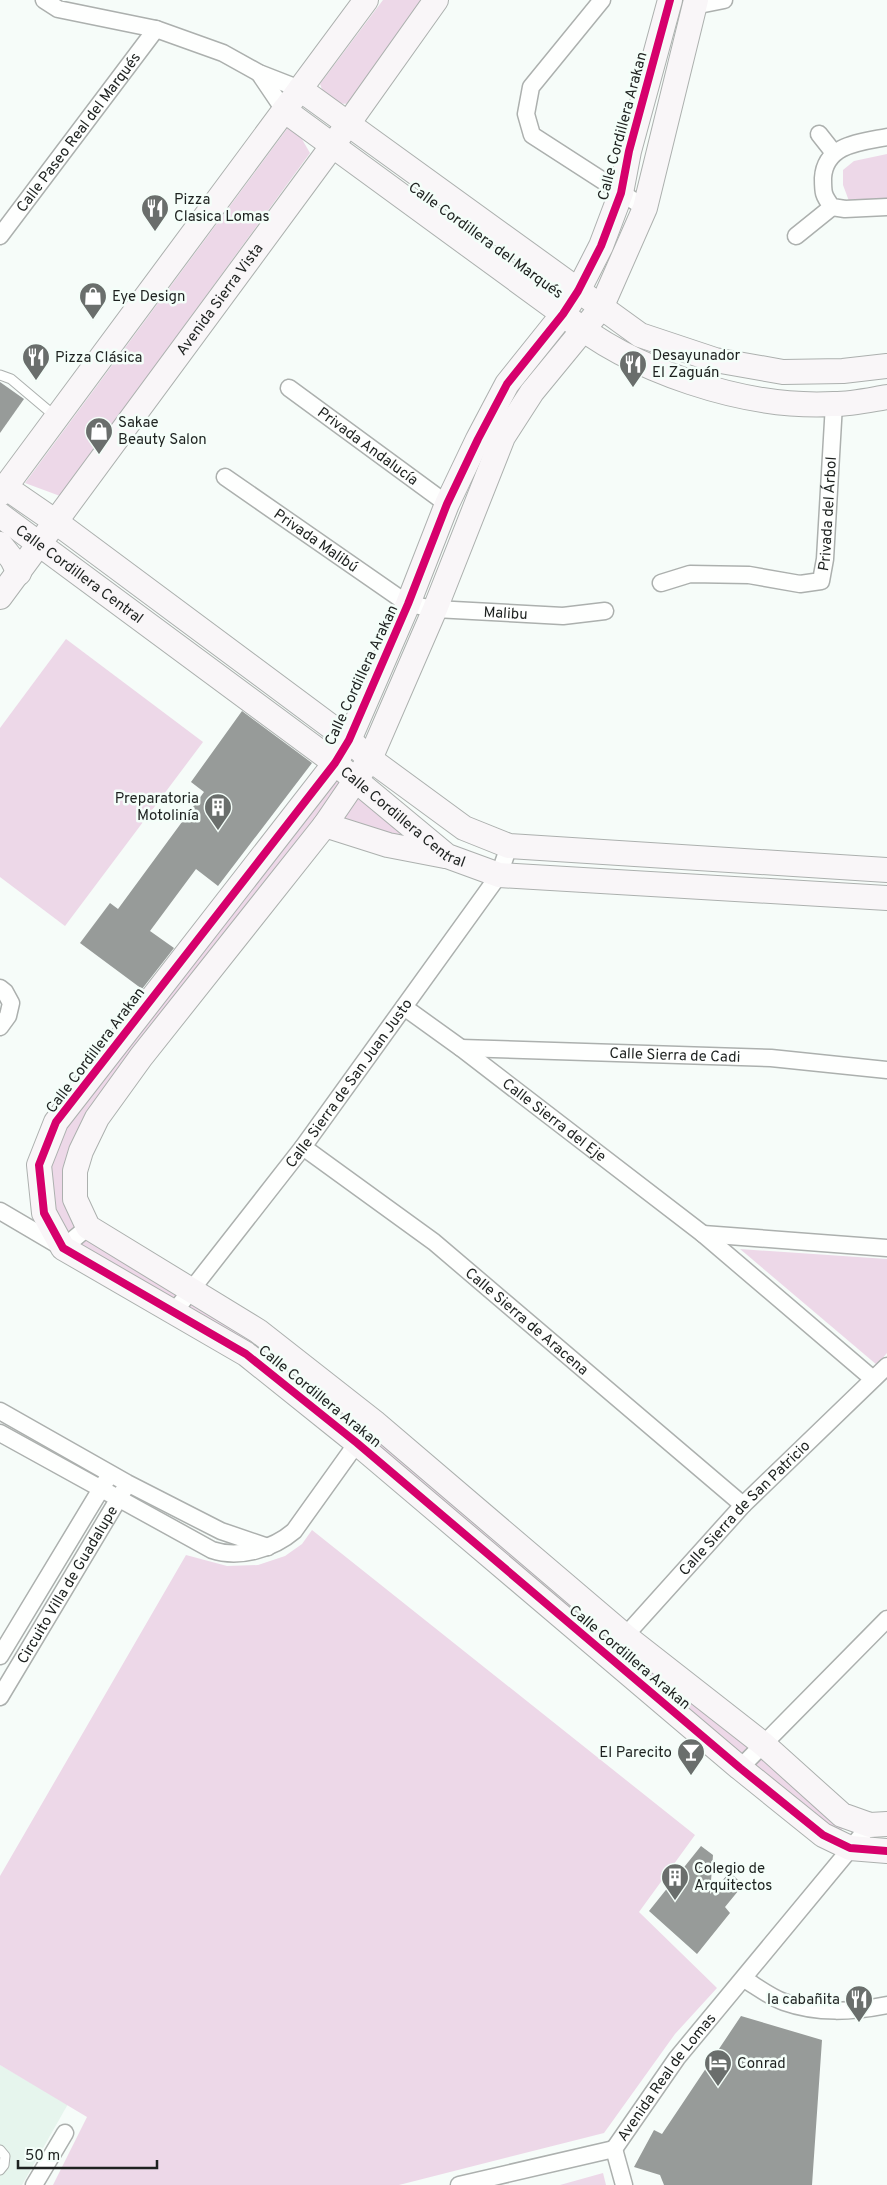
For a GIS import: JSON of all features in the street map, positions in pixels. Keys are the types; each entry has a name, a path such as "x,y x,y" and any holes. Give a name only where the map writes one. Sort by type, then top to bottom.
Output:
{"street":[{"path":"7,484 366,0"},
{"name":"Avenida Sierra Vista","path":"0,598 333,146 436,0"},
{"path":"602,0 531,88 526,114 532,135 645,208"},
{"name":"Calle Cordillera Arakan","path":"670,0 629,151 621,192 601,246 578,291 563,314 507,384 447,504 408,604 349,740 335,762 56,1122 39,1165 44,1213 63,1248 246,1354 357,1443 740,1768 822,1835 850,1848 887,1851"},
{"path":"0,1211 63,1248 88,1227 75,1199 75,1171 81,1151 97,1118 141,1057 325,825 370,759 435,609 503,438 532,392 601,308 645,208 695,3 724,0"},
{"name":"Calle Cordillera del Marqués","path":"51,3 156,29 223,53 259,72 300,89 601,308 640,334 715,360 783,372 843,371 887,366"},
{"name":"Calle Paseo Real del Marqués","path":"0,236 156,29"},
{"name":"Calle Cordillera del Marqués","path":"259,72 284,110 563,314 582,330 628,357 710,389 788,403 834,404 887,398"},
{"path":"819,134 834,153"},
{"path":"887,137 853,144 834,153 824,167 823,194 832,207 846,210 887,207"},
{"path":"796,236 832,207"},
{"name":"Privada Andalucía","path":"289,388 447,504"},
{"name":"Privada del Árbol","path":"661,583 690,574 749,575 800,584 821,580 825,559 834,404"},
{"name":"Privada Malibú","path":"225,477 408,604"},
{"path":"7,484 20,482 28,492 43,501 55,504 70,503"},
{"name":"Calle Cordillera Central","path":"7,484 464,828 509,846 887,870"},
{"name":"Calle Cordillera Central","path":"0,515 335,762 447,856 499,875 887,898"},
{"path":"0,544 12,559 19,573"},
{"name":"Malibu","path":"408,604 435,609 562,616 605,611"},
{"path":"325,825 388,844 447,856"},
{"name":"Calle Sierra de San Juan Justo","path":"174,1312 302,1147 499,875 509,846"},
{"path":"0,988 5,992 11,1003 8,1016 0,1027"},
{"name":"Calle Sierra del Eje","path":"404,1007 461,1048 702,1234 873,1379"},
{"name":"Calle Sierra de Cadi","path":"461,1048 771,1058 887,1070"},
{"name":"Calle Sierra de Aracena","path":"302,1147 434,1242 743,1505"},
{"name":"Calle Cordillera Arakan","path":"88,1227 258,1331 374,1422 625,1636 763,1744 842,1816 878,1825"},
{"path":"702,1234 887,1248"},
{"name":"Calle Sierra de San Patricio","path":"610,1657 625,1636 743,1505 887,1366"},
{"path":"0,1411 127,1483 222,1530 268,1547"},
{"name":"Circuito Villa de Guadalupe","path":"0,1433 212,1550 236,1554 268,1547 282,1541 294,1531 374,1422"},
{"name":"Circuito Villa de Guadalupe","path":"0,1656 110,1473"},
{"name":"Circuito Villa de Guadalupe","path":"0,1696 127,1483"},
{"path":"740,1768 887,1619"},
{"name":"Avenida Real de Lomas","path":"624,2185 614,2149 677,2058 850,1848 878,1825"},
{"path":"744,1979 783,2001 828,2012 863,2010 887,2005"},
{"path":"34,2185 65,2133"},
{"path":"459,2185 614,2149"}],"lane":[{"path":"0,375 11,379 56,417"},
{"path":"0,2150 5,2156 4,2165 0,2170"}],"shaded area":[{"path":"383,0 426,0 350,104 327,103 320,84"},
{"path":"292,122 310,153 60,496 25,483"},
{"path":"887,154 887,203 849,201 843,185 843,170 854,161"},
{"path":"66,639 203,742 65,926 0,877 0,728"},
{"path":"337,772 350,782 97,1110 75,1206 263,1338 847,1823 836,1837 357,1439 64,1245 42,1164 58,1121"},
{"path":"356,781 447,856 325,825"},
{"path":"740,1249 887,1259 887,1353 877,1365"},
{"path":"312,1530 695,1835 639,1912 717,1988 675,2034 604,2133 399,2185 53,2185 87,2117 0,2065 0,1876 186,1555 227,1566 258,1565 285,1556 302,1544"},
{"path":"0,2065 68,2104 22,2185 0,2185"},
{"path":"603,2173 606,2185 560,2185"}],"building":[{"path":"0,382 24,399 0,433"},
{"name":"Preparatoria Motolinía","path":"242,711 312,763 218,886 196,869 150,931 174,948 142,989 80,943 110,903 118,909 204,792 191,782"},
{"name":"Colegio de Arquitectos","path":"701,1846 713,1855 710,1894 730,1872 743,1885 725,1907 730,1913 697,1954 649,1911"},
{"path":"741,2016 822,2040 812,2185 664,2185 660,2175 634,2167 654,2130 662,2134"}],"cycle path":[{"path":"670,0 629,151 621,193 601,246 578,291 563,314 507,384 478,439 447,504 408,604 349,740 335,763 56,1122 39,1165 44,1213 63,1248 246,1354 357,1443 740,1768 823,1835 850,1848 887,1851"}],"place":[{"name":"Pizza Clasica Lomas","path":"155,232"},
{"name":"Eye Design","path":"93,320"},
{"name":"Pizza Clásica","path":"36,381"},
{"name":"Desayunador El Zaguán","path":"633,388"},
{"name":"Sakae Beauty Salon","path":"99,455"},
{"name":"Preparatoria Motolinía","path":"218,831"},
{"name":"El Parecito","path":"691,1776"},
{"name":"Colegio de Arquitectos","path":"675,1901"},
{"name":"la cabañita","path":"859,2023"},
{"name":"Conrad","path":"718,2087"}]}
